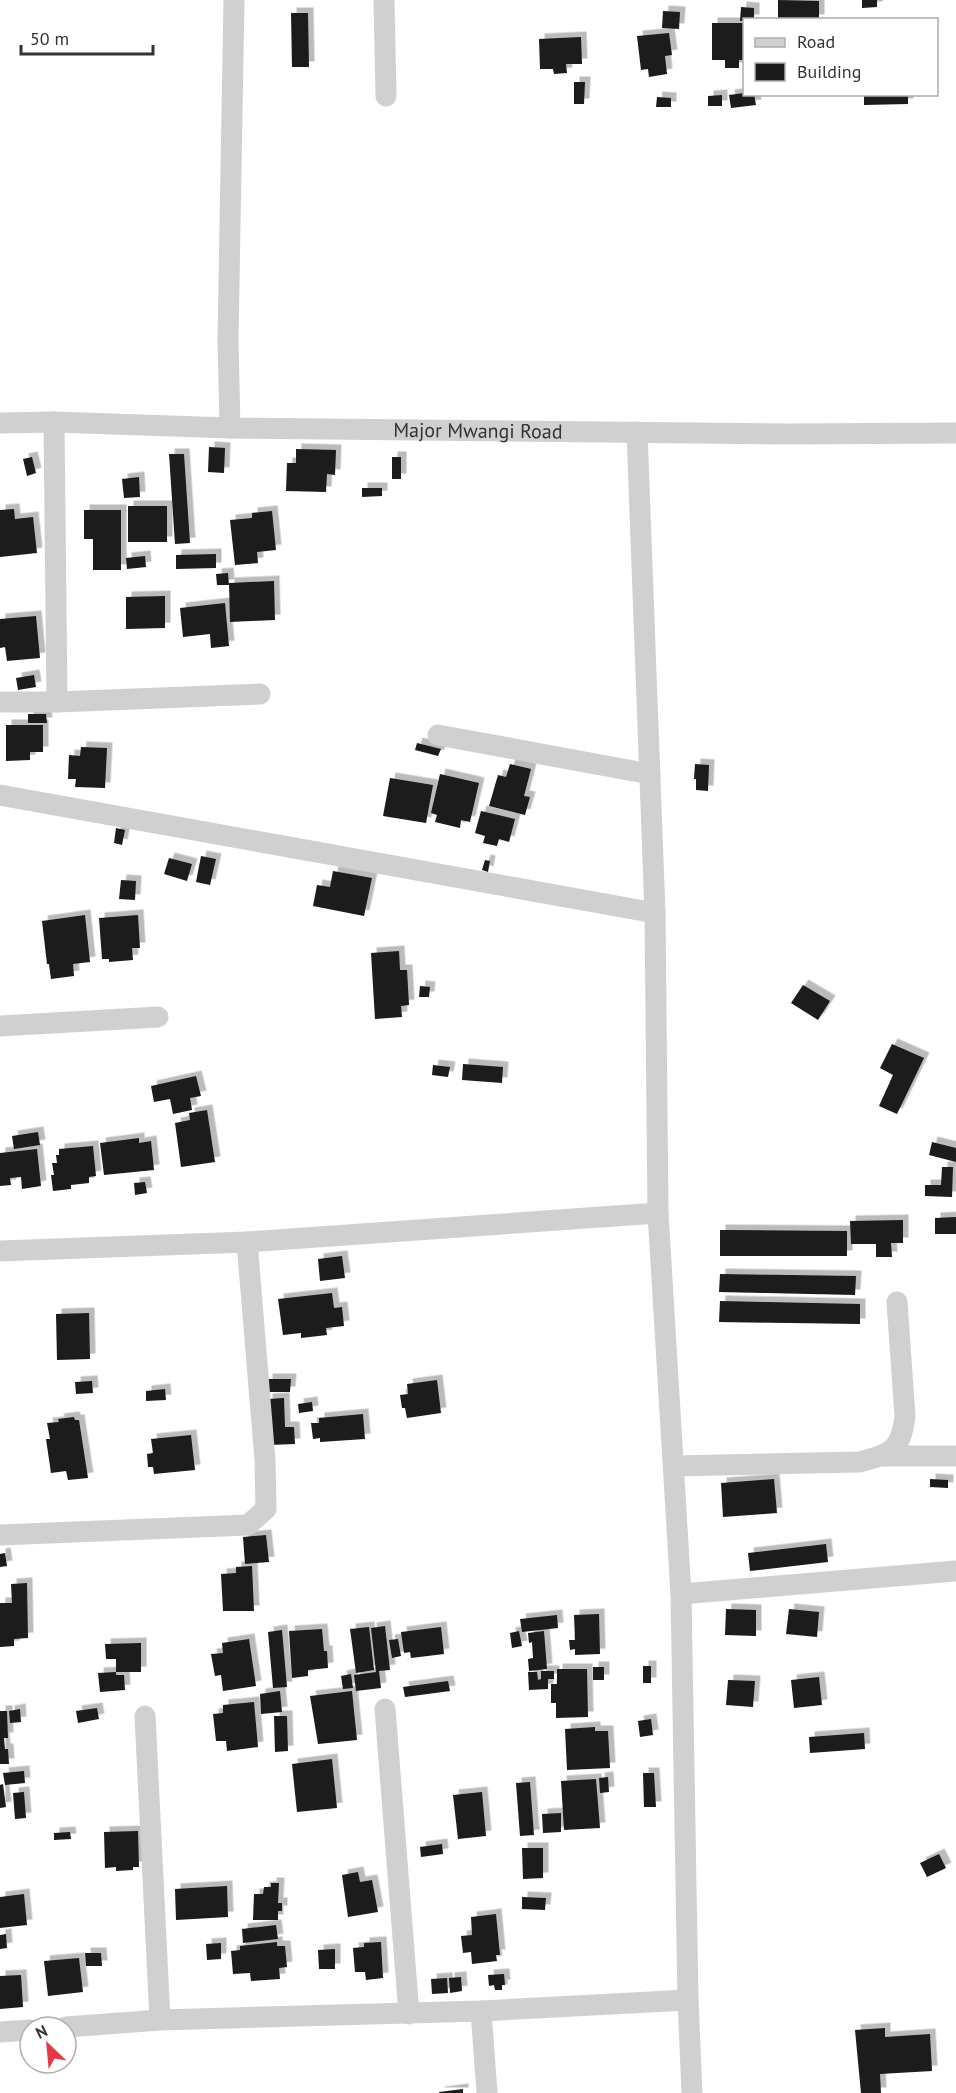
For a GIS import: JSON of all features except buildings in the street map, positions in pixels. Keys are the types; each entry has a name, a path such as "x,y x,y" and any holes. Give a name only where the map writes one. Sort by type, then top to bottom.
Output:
{"street":[{"path":"230,428 228,340 234,0"},
{"path":"384,0 386,96"},
{"path":"54,422 57,702"},
{"name":"Major Mwangi Road","path":"0,423 789,434 956,433"},
{"path":"637,432 655,913 658,1213 681,1594 688,2000 692,2093"},
{"path":"0,702 260,694"},
{"path":"438,735 650,774"},
{"path":"0,795 655,913"},
{"path":"0,1026 158,1017"},
{"path":"0,1251 247,1242 658,1213"},
{"path":"0,1535 248,1525 266,1509 265,1460 247,1242"},
{"path":"883,1456 896,1447 903,1432 905,1416 897,1302"},
{"path":"675,1466 859,1462 883,1456 956,1456"},
{"path":"681,1594 956,1571"},
{"path":"385,1709 409,2014"},
{"path":"145,1716 160,2020"},
{"path":"78,2026 160,2020 481,2012 688,2000"},
{"path":"481,2012 487,2093"},
{"path":"0,2032 18,2031"}]}
